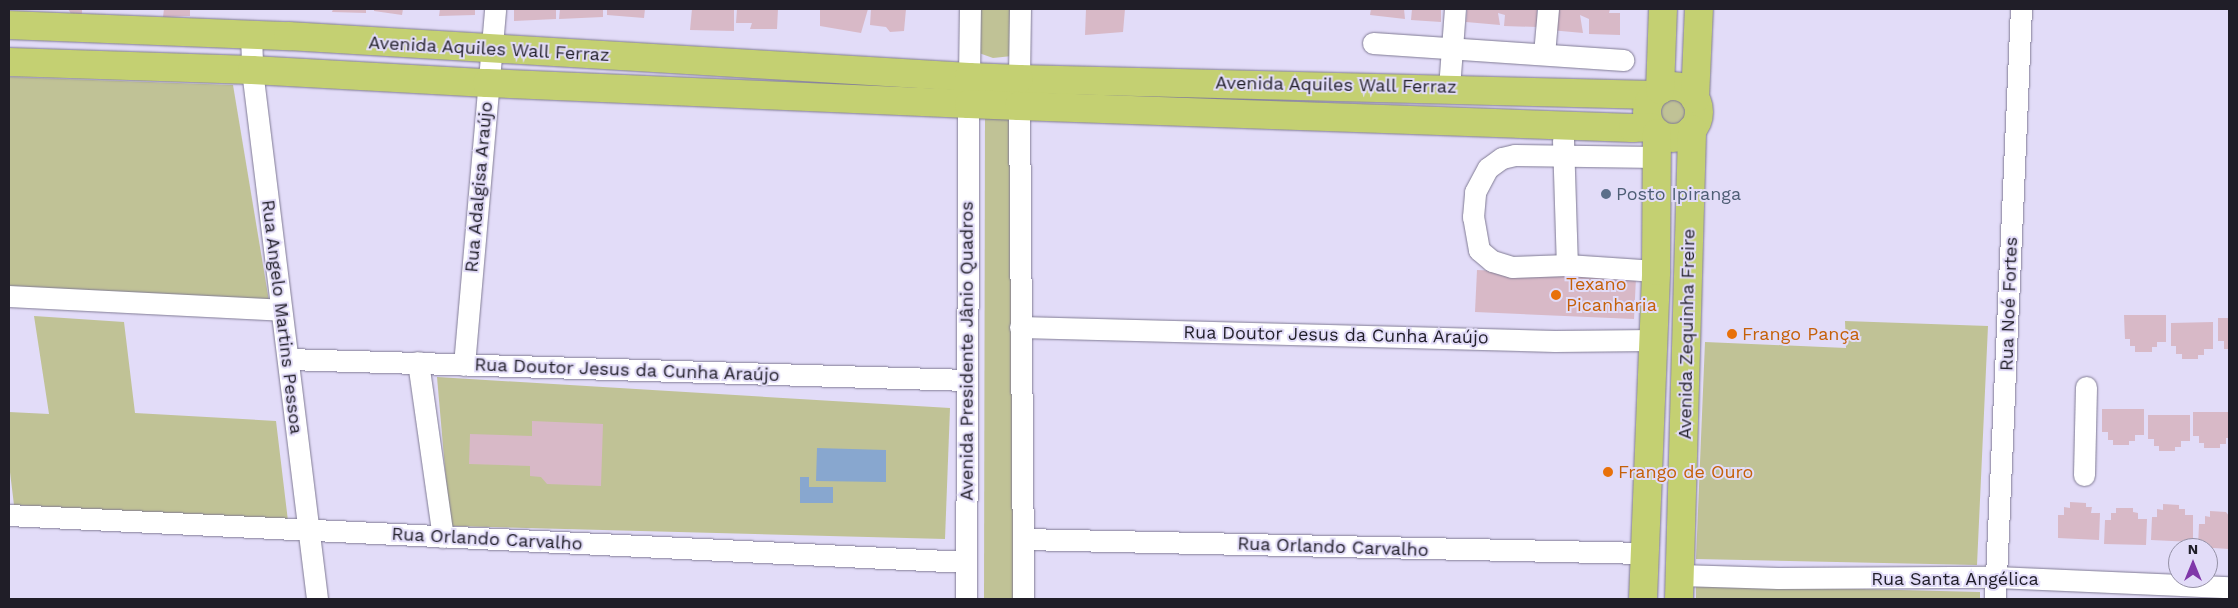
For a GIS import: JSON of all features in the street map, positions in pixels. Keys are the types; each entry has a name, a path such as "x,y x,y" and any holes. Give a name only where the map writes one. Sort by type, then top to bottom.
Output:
{"main road":[{"path":"1663,9 1657,92 1647,110 1655,139 1672,138 1692,129 1699,115 1695,99 1699,9"},
{"name":"Avenida Aquiles Wall Ferraz","path":"9,25 251,34 491,49 969,90 1019,106 1563,125 1655,139"},
{"name":"Avenida Aquiles Wall Ferraz","path":"9,62 252,70 487,83 969,90 1019,79 1450,67 1657,92"},
{"path":"1019,79 1019,106"},
{"path":"1657,92 1676,87 1695,99"},
{"name":"Avenida Zequinha Freire","path":"1680,587 1692,129"},
{"name":"Avenida Zequinha Freire","path":"1643,599 1643,553 1656,271 1655,139"},
{"path":"1643,553 1656,570 1680,587"}],"street":[{"name":"Rua Adalgisa Araújo","path":"464,365 487,83 495,9"},
{"name":"Avenida Presidente Jânio Quadros","path":"966,599 970,9"},
{"path":"1019,79 1020,9"},
{"path":"1450,67 1455,9"},
{"path":"1544,54 1548,9"},
{"name":"Rua Noé Fortes","path":"1995,599 2021,9"},
{"name":"Rua Angelo Martins Pessoa","path":"251,34 252,70 307,530 317,599"},
{"path":"1373,43 1450,67 1544,54 1623,60"},
{"path":"1019,106 1023,599"},
{"path":"1563,125 1567,265"},
{"path":"1655,139 1563,154 1502,158 1488,168 1475,192 1473,217 1479,250 1492,261 1512,267 1567,265 1656,271"},
{"path":"9,296 281,310"},
{"name":"Rua Doutor Jesus da Cunha Araújo","path":"1020,327 1555,341 1653,340"},
{"name":"Rua Doutor Jesus da Cunha Araújo","path":"288,359 967,380"},
{"path":"418,362 443,537"},
{"path":"2084,475 2086,387"},
{"name":"Rua Orlando Carvalho","path":"9,515 965,562"},
{"name":"Rua Orlando Carvalho","path":"1023,539 1643,553"},
{"name":"Rua Santa Angélica","path":"1680,587 1778,578 1996,577 2229,587"}],"green space":[{"path":"978,9 1016,9 1012,56 993,58 979,53"},
{"path":"9,77 233,85 269,301 9,288"},
{"path":"1673,94 1687,99 1692,113 1687,127 1673,132 1659,127 1654,113 1659,99"},
{"path":"985,116 1011,117 1015,599 984,599"},
{"path":"34,316 124,322 135,413 276,421 288,521 14,505 9,464 9,412 49,414"},
{"path":"1845,321 1988,326 1977,565 1696,559 1705,342 1846,348"},
{"path":"437,377 950,408 945,539 450,526"},
{"path":"1696,585 1980,592 1980,599 1696,599"}],"water":[{"path":"817,448 886,450 886,482 816,481"},
{"path":"800,477 809,477 809,487 833,487 833,503 800,503"}],"building":[{"path":"68,9 82,9 82,14 72,15"},
{"path":"164,9 190,9 190,16 163,17"},
{"path":"333,9 366,9 366,13 332,12"},
{"path":"374,9 403,9 402,15 374,11"},
{"path":"440,9 475,9 475,15 439,16"},
{"path":"514,9 556,9 556,19 514,21"},
{"path":"560,9 603,9 603,17 559,19"},
{"path":"607,9 645,9 644,18 607,15"},
{"path":"692,9 734,9 734,31 690,30"},
{"path":"737,9 778,9 777,29 750,29 752,23 736,23"},
{"path":"820,9 868,9 861,33 820,26"},
{"path":"871,9 906,9 904,31 890,32 886,27 870,25"},
{"path":"1086,9 1125,9 1123,32 1085,35"},
{"path":"1371,9 1404,9 1405,19 1370,15"},
{"path":"1412,9 1441,9 1441,22 1411,20"},
{"path":"1467,9 1537,9 1537,27 1504,26 1505,15 1498,13 1500,25 1466,22"},
{"path":"1556,9 1610,9 1609,13 1620,13 1620,35 1589,34 1589,19 1580,15 1583,33 1550,30"},
{"name":"Texano Picanharia","path":"1477,270 1636,277 1634,319 1475,312"},
{"path":"2124,315 2166,315 2166,342 2157,342 2157,347 2152,347 2152,352 2135,352 2135,346 2130,346 2130,339 2125,339"},
{"path":"2218,318 2229,318 2229,349 2224,349 2224,341 2218,341"},
{"path":"2213,322 2213,349 2204,349 2204,355 2198,355 2198,359 2182,359 2182,354 2176,354 2176,346 2171,346 2171,323"},
{"path":"2102,409 2144,409 2144,435 2135,435 2135,441 2129,441 2129,445 2113,445 2113,440 2108,440 2108,432 2102,432"},
{"path":"2193,412 2229,412 2229,438 2226,438 2226,444 2220,444 2220,448 2204,448 2204,443 2199,443 2199,436 2193,436"},
{"path":"2148,415 2190,415 2190,441 2181,441 2181,447 2175,447 2175,451 2159,451 2159,446 2154,446 2154,439 2148,439"},
{"path":"532,421 603,424 601,486 547,484 541,477 530,476 530,466 469,464 470,434 532,436"},
{"path":"2070,502 2086,503 2086,507 2092,507 2091,513 2100,513 2099,540 2058,538 2058,515 2064,515 2064,507 2070,508"},
{"path":"2163,504 2179,505 2179,509 2185,509 2185,515 2193,515 2193,538 2168,538 2168,541 2151,540 2152,517 2157,517 2157,509 2163,510"},
{"path":"2116,508 2133,508 2133,512 2138,513 2138,519 2147,519 2146,545 2104,544 2105,520 2111,520 2111,513 2116,513"},
{"path":"2210,511 2226,512 2229,516 2229,549 2218,548 2218,538 2198,538 2199,524 2205,524 2205,516 2210,517"}],"place":[{"name":"Posto Ipiranga","path":"1606,194"},
{"name":"Texano Picanharia","path":"1556,295"},
{"name":"Frango Pança","path":"1732,334"},
{"name":"Frango de Ouro","path":"1608,472"}]}
